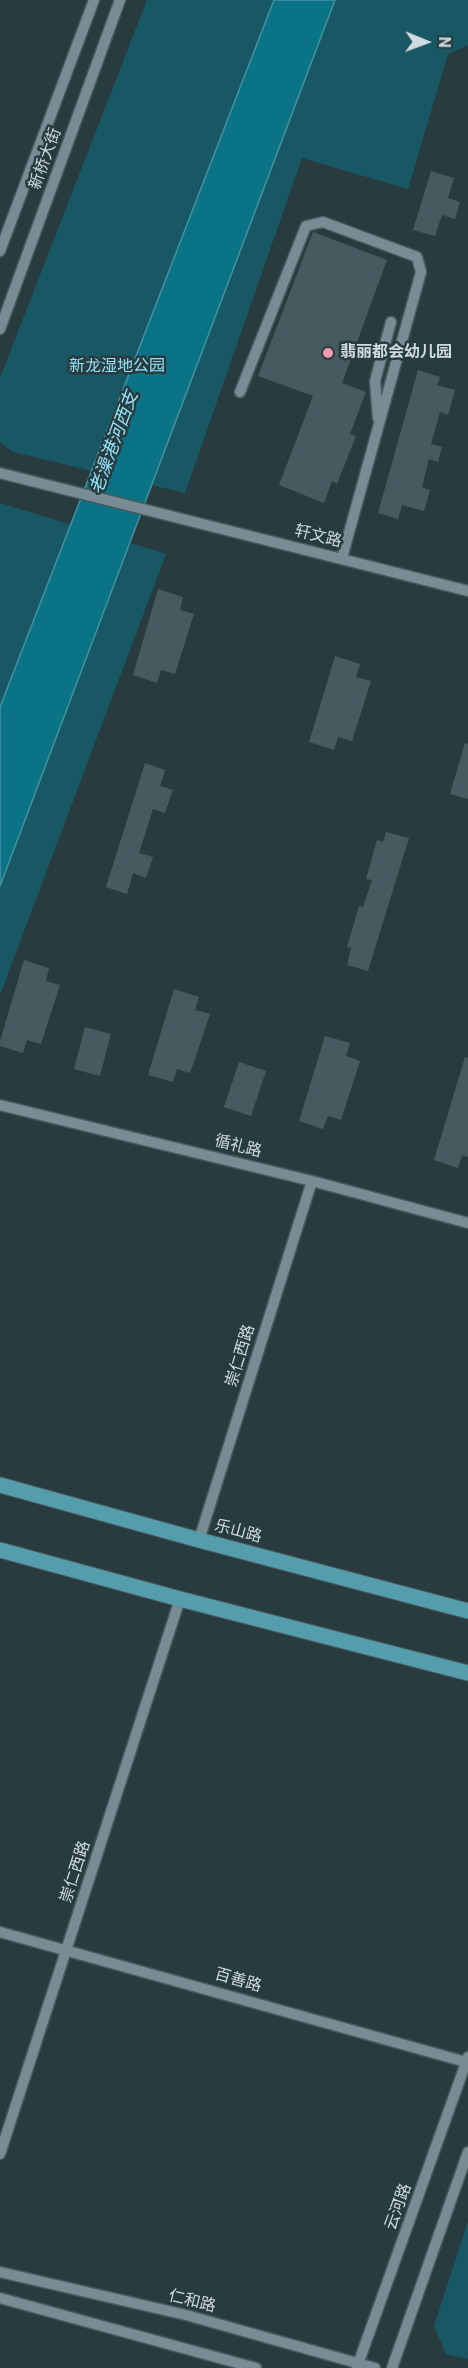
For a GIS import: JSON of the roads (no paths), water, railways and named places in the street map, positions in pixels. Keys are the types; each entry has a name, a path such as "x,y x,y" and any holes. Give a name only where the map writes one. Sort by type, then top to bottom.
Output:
{"main road":[{"name":"乐山路","path":"0,1485 468,1611"},
{"path":"0,1550 468,1673"}],"street":[{"name":"新桥大街","path":"0,251 94,0"},
{"name":"新桥大街","path":"0,329 120,0"},
{"path":"240,392 306,226 323,222 417,257 422,272 342,558"},
{"path":"379,426 375,381 391,322"},
{"name":"轩文路","path":"0,473 468,591"},
{"name":"循礼路","path":"0,1105 312,1181 468,1222"},
{"name":"崇仁西路","path":"199,1540 312,1181"},
{"name":"崇仁西路","path":"0,2154 180,1599"},
{"name":"百善路","path":"0,1932 467,2059"},
{"name":"云河路","path":"358,2366 467,2059"},
{"path":"392,2368 468,2152"},
{"name":"仁和路","path":"0,2272 186,2315 358,2366 375,2368"},
{"path":"0,2298 255,2368"}],"water":[{"name":"老澡港河西支","path":"274,0 335,0 0,886 0,707"}],"place":[{"name":"翡丽都会幼儿园","path":"328,353"}],"park label":[{"name":"新龙湿地公园","path":"117,367"}]}
